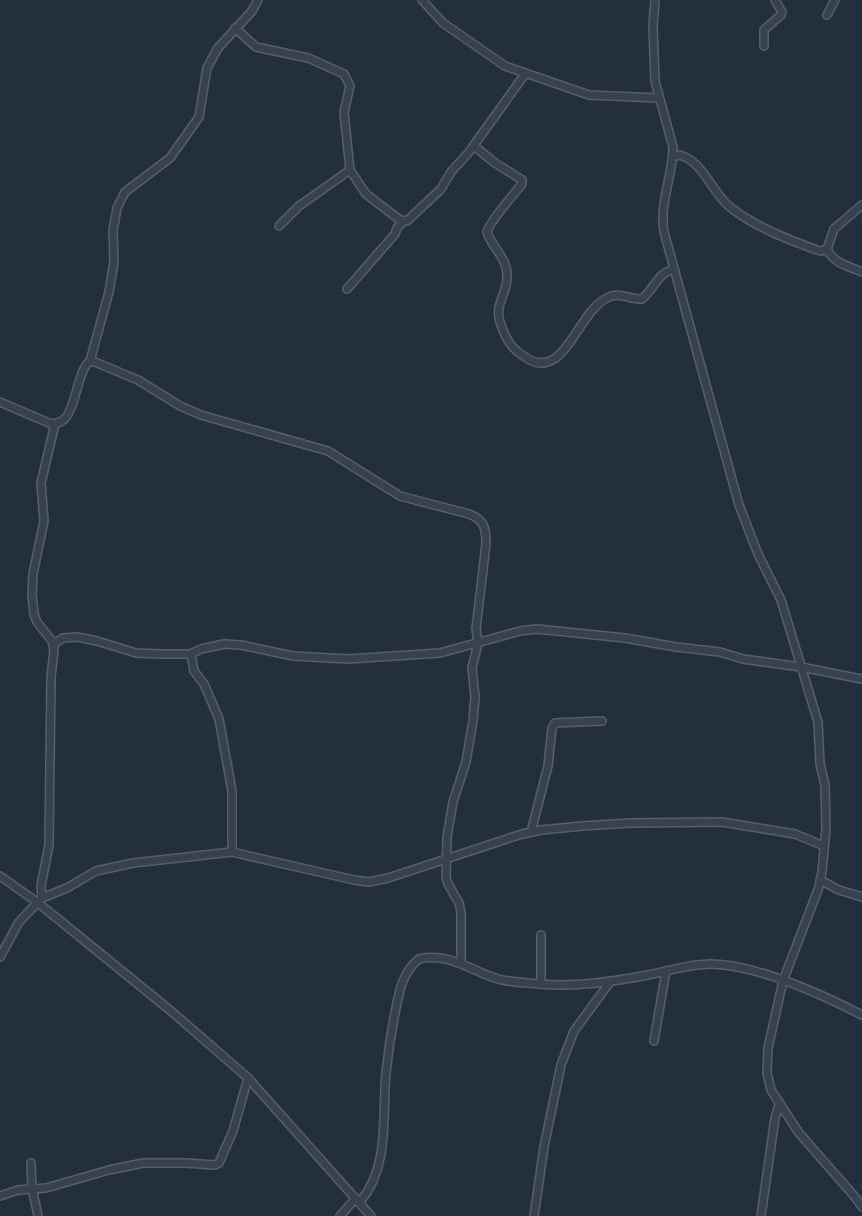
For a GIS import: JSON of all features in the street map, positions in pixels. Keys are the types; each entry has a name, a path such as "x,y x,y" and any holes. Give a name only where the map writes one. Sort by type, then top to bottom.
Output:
{"street":[{"path":"0,402 52,424 67,417 83,369 90,361 110,292 114,262 113,231 117,208 125,192 170,158 199,117 207,68 218,48 252,11 258,0"},
{"path":"422,0 443,23 492,59 525,74 589,95 658,98"},
{"path":"655,0 653,51 655,81 673,147 662,221 739,505 758,554 781,600 818,723 820,764 825,784 826,829 820,880 783,981 768,1048 767,1073 771,1090 779,1105 799,1133 862,1207"},
{"path":"764,46 764,30 782,12 775,0"},
{"path":"827,15 835,0"},
{"path":"235,28 256,47 308,57 344,74 350,86 344,112 350,170 366,194 404,221"},
{"path":"348,289 395,234 397,228 436,194 451,172 474,146 525,74"},
{"path":"474,146 522,180 522,184 492,220 487,232 502,256 507,276 497,312 500,324 509,345 533,363 547,363 558,358 586,316 606,298 616,295 642,299 652,290 666,270 674,270"},
{"path":"673,157 680,154 696,164 720,197 730,207 751,220 817,250 827,249"},
{"path":"279,226 299,206 350,170"},
{"path":"862,205 834,229 827,249 836,261 862,272"},
{"path":"90,361 125,374 180,406 201,415 328,451 400,496 478,518 483,522 486,544 476,629 478,643 472,668 475,697 473,721 466,762 449,822 446,861 448,884 456,896 461,912 461,962"},
{"path":"40,900 49,845 51,678 54,644 37,622 32,595 33,574 44,521 41,483 52,424"},
{"path":"54,644 63,638 77,637 136,654 191,654 201,649 224,644 241,645 293,656 348,659 440,653 537,629 625,638 720,652 766,663 801,667 862,679"},
{"path":"191,654 195,671 204,684 219,719 232,791 232,852"},
{"path":"531,832 548,766 552,728 555,723 602,721"},
{"path":"0,957 19,922 40,900 96,871 153,860 232,852 272,860 316,873 369,882 446,861 531,832 630,823 722,822 795,834 824,846"},
{"path":"0,876 40,900 248,1078 371,1216"},
{"path":"820,880 839,890 862,897"},
{"path":"541,935 541,984"},
{"path":"340,1216 372,1186 379,1165 390,1040 402,981 419,959 435,958 461,962 502,980 573,985 610,982 710,964 752,971 783,981 818,994 862,1015"},
{"path":"654,1041 666,971"},
{"path":"534,1216 544,1147 561,1065 574,1031 610,982"},
{"path":"595,984 601,993"},
{"path":"0,1196 32,1188 46,1188 109,1170 142,1164 215,1165 219,1163 233,1131 248,1078"},
{"path":"761,1216 776,1110 779,1105"},
{"path":"32,1163 32,1188 39,1216"}]}
